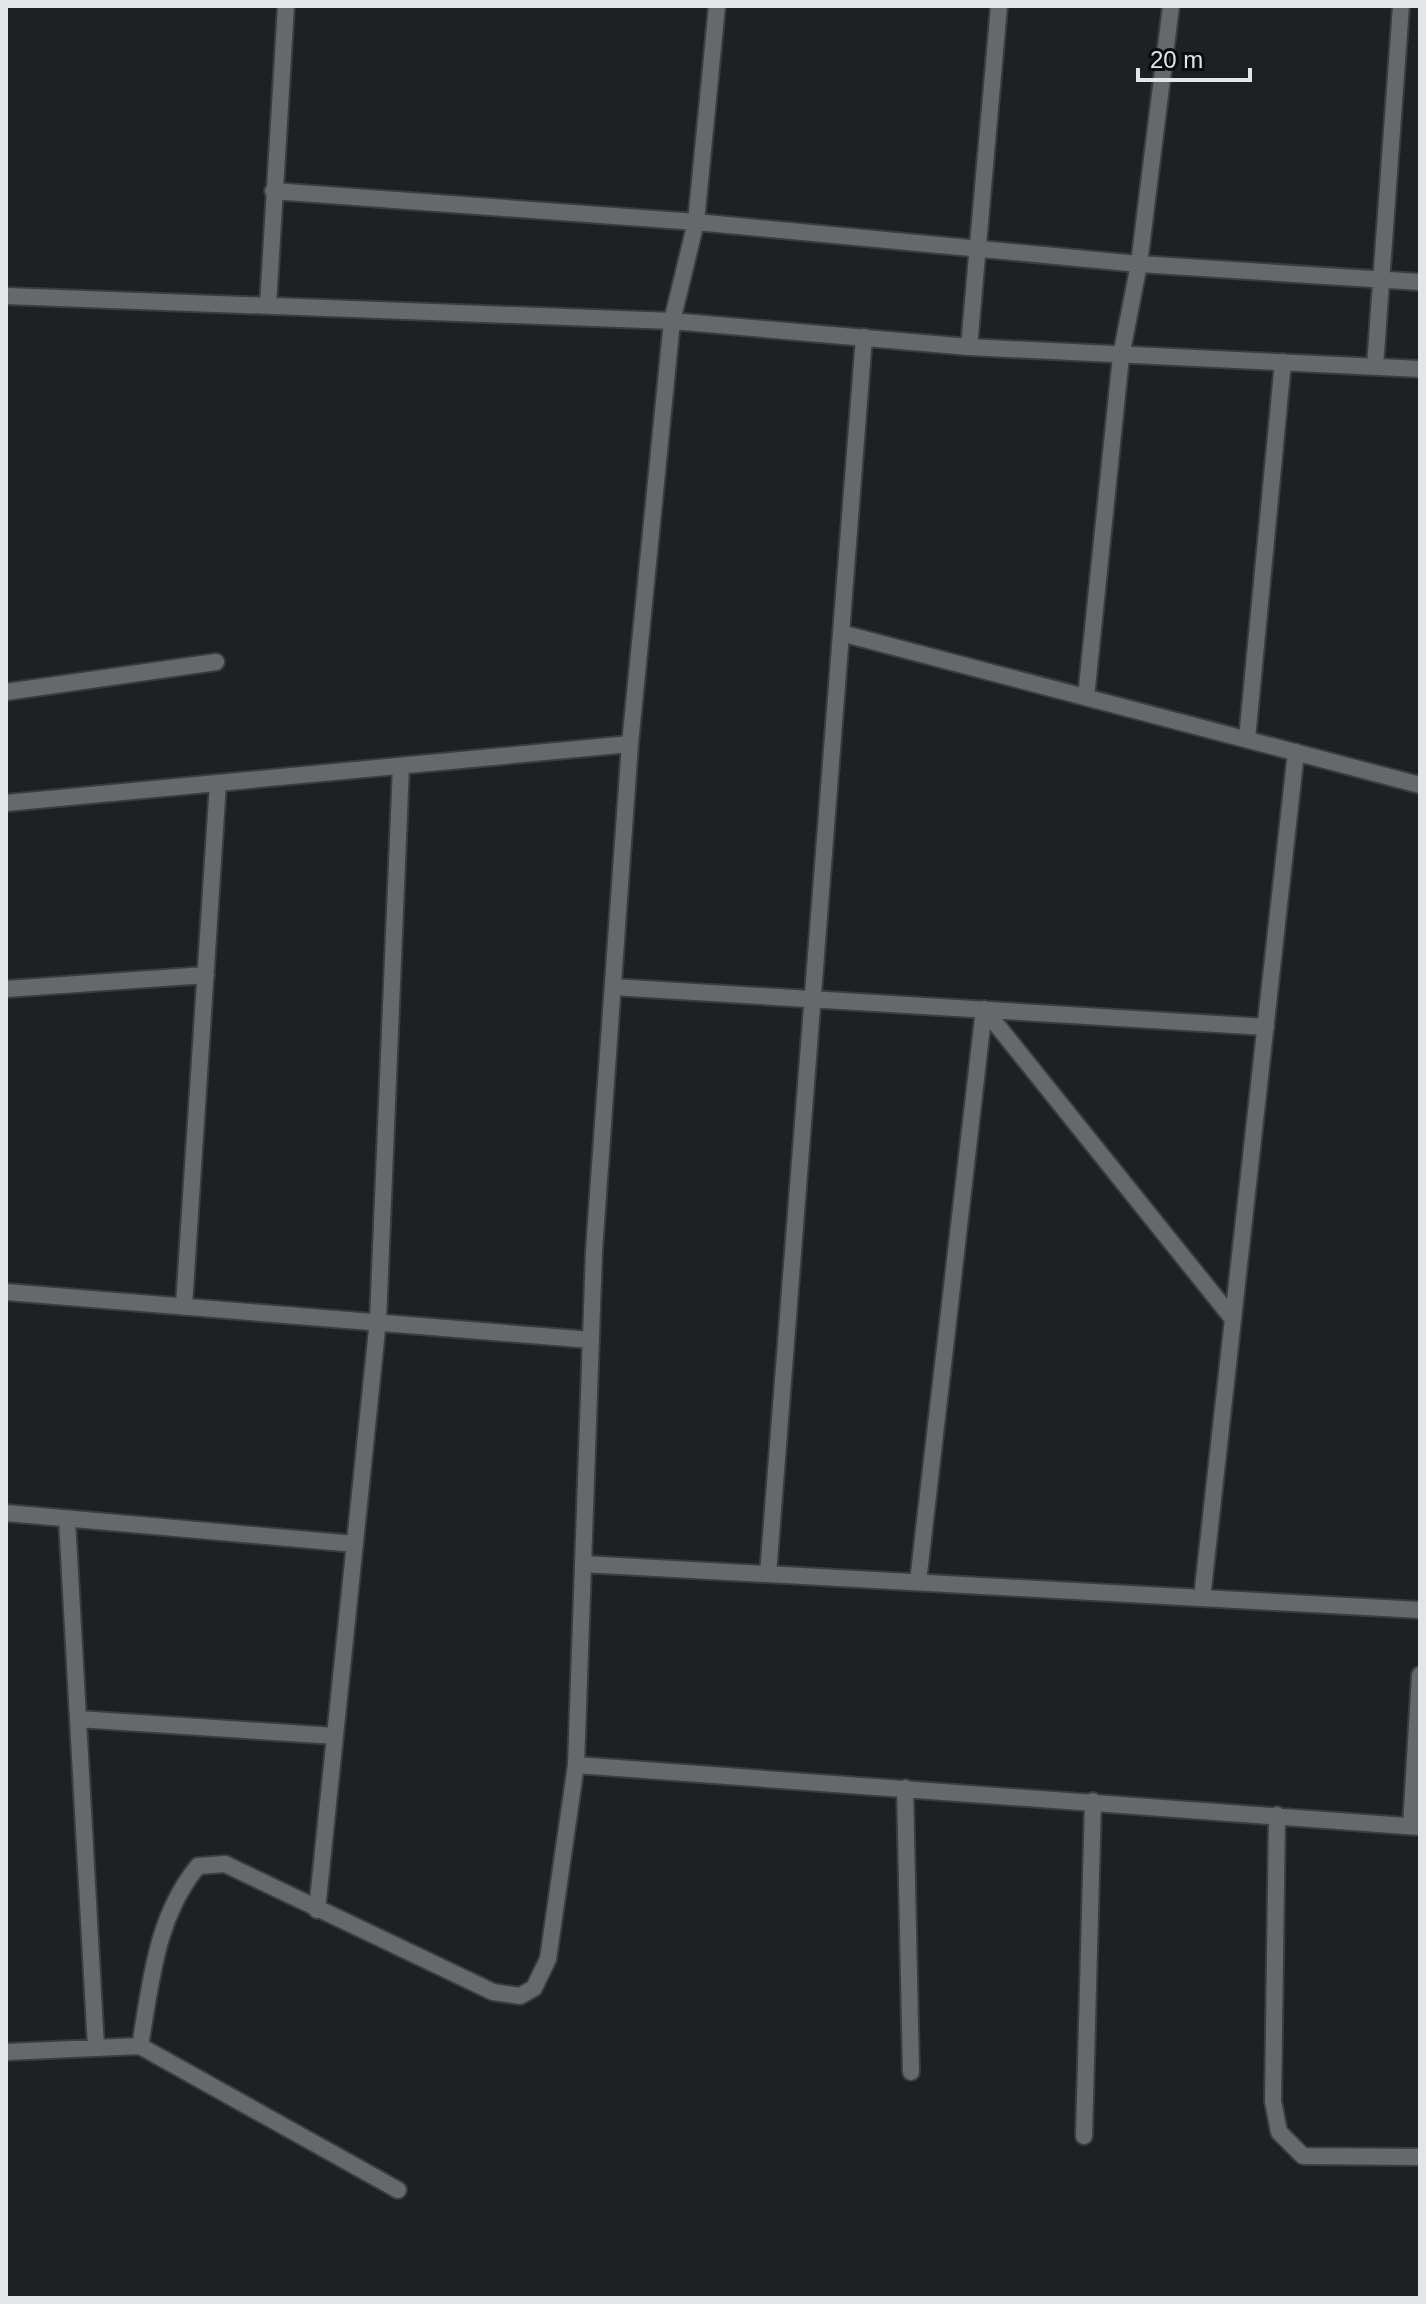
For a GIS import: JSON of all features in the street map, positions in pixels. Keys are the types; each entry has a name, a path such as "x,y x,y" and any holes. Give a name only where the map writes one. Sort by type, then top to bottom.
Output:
{"street":[{"path":"268,305 286,6"},
{"path":"140,2046 159,1937 182,1886 198,1866 225,1864 493,1992 520,1996 534,1988 548,1959 576,1765 591,1340 630,744 672,321 696,222 717,6"},
{"path":"969,347 999,6"},
{"path":"1086,697 1121,356 1139,264 1171,6"},
{"path":"1375,366 1401,6"},
{"path":"273,191 696,222 1139,264 1420,282"},
{"path":"6,296 672,321 969,347 1420,369"},
{"path":"768,1574 864,337"},
{"path":"1247,739 1283,362"},
{"path":"841,633 1420,785"},
{"path":"6,692 216,662"},
{"path":"6,803 630,744"},
{"path":"1202,1598 1296,752"},
{"path":"317,1910 378,1320 401,766"},
{"path":"184,1305 218,783"},
{"path":"6,989 206,975"},
{"path":"613,987 1266,1027"},
{"path":"984,1009 1233,1319"},
{"path":"918,1582 984,1009"},
{"path":"6,1292 378,1320 591,1340"},
{"path":"6,1513 355,1544"},
{"path":"67,1519 96,2048"},
{"path":"583,1564 1420,1610"},
{"path":"576,1765 1415,1827 1420,1675"},
{"path":"78,1719 335,1736"},
{"path":"905,1788 911,2072"},
{"path":"1084,2136 1093,1801"},
{"path":"1277,1815 1273,2101 1279,2132 1303,2156 1420,2157"},
{"path":"6,2052 140,2046 398,2190"}]}
